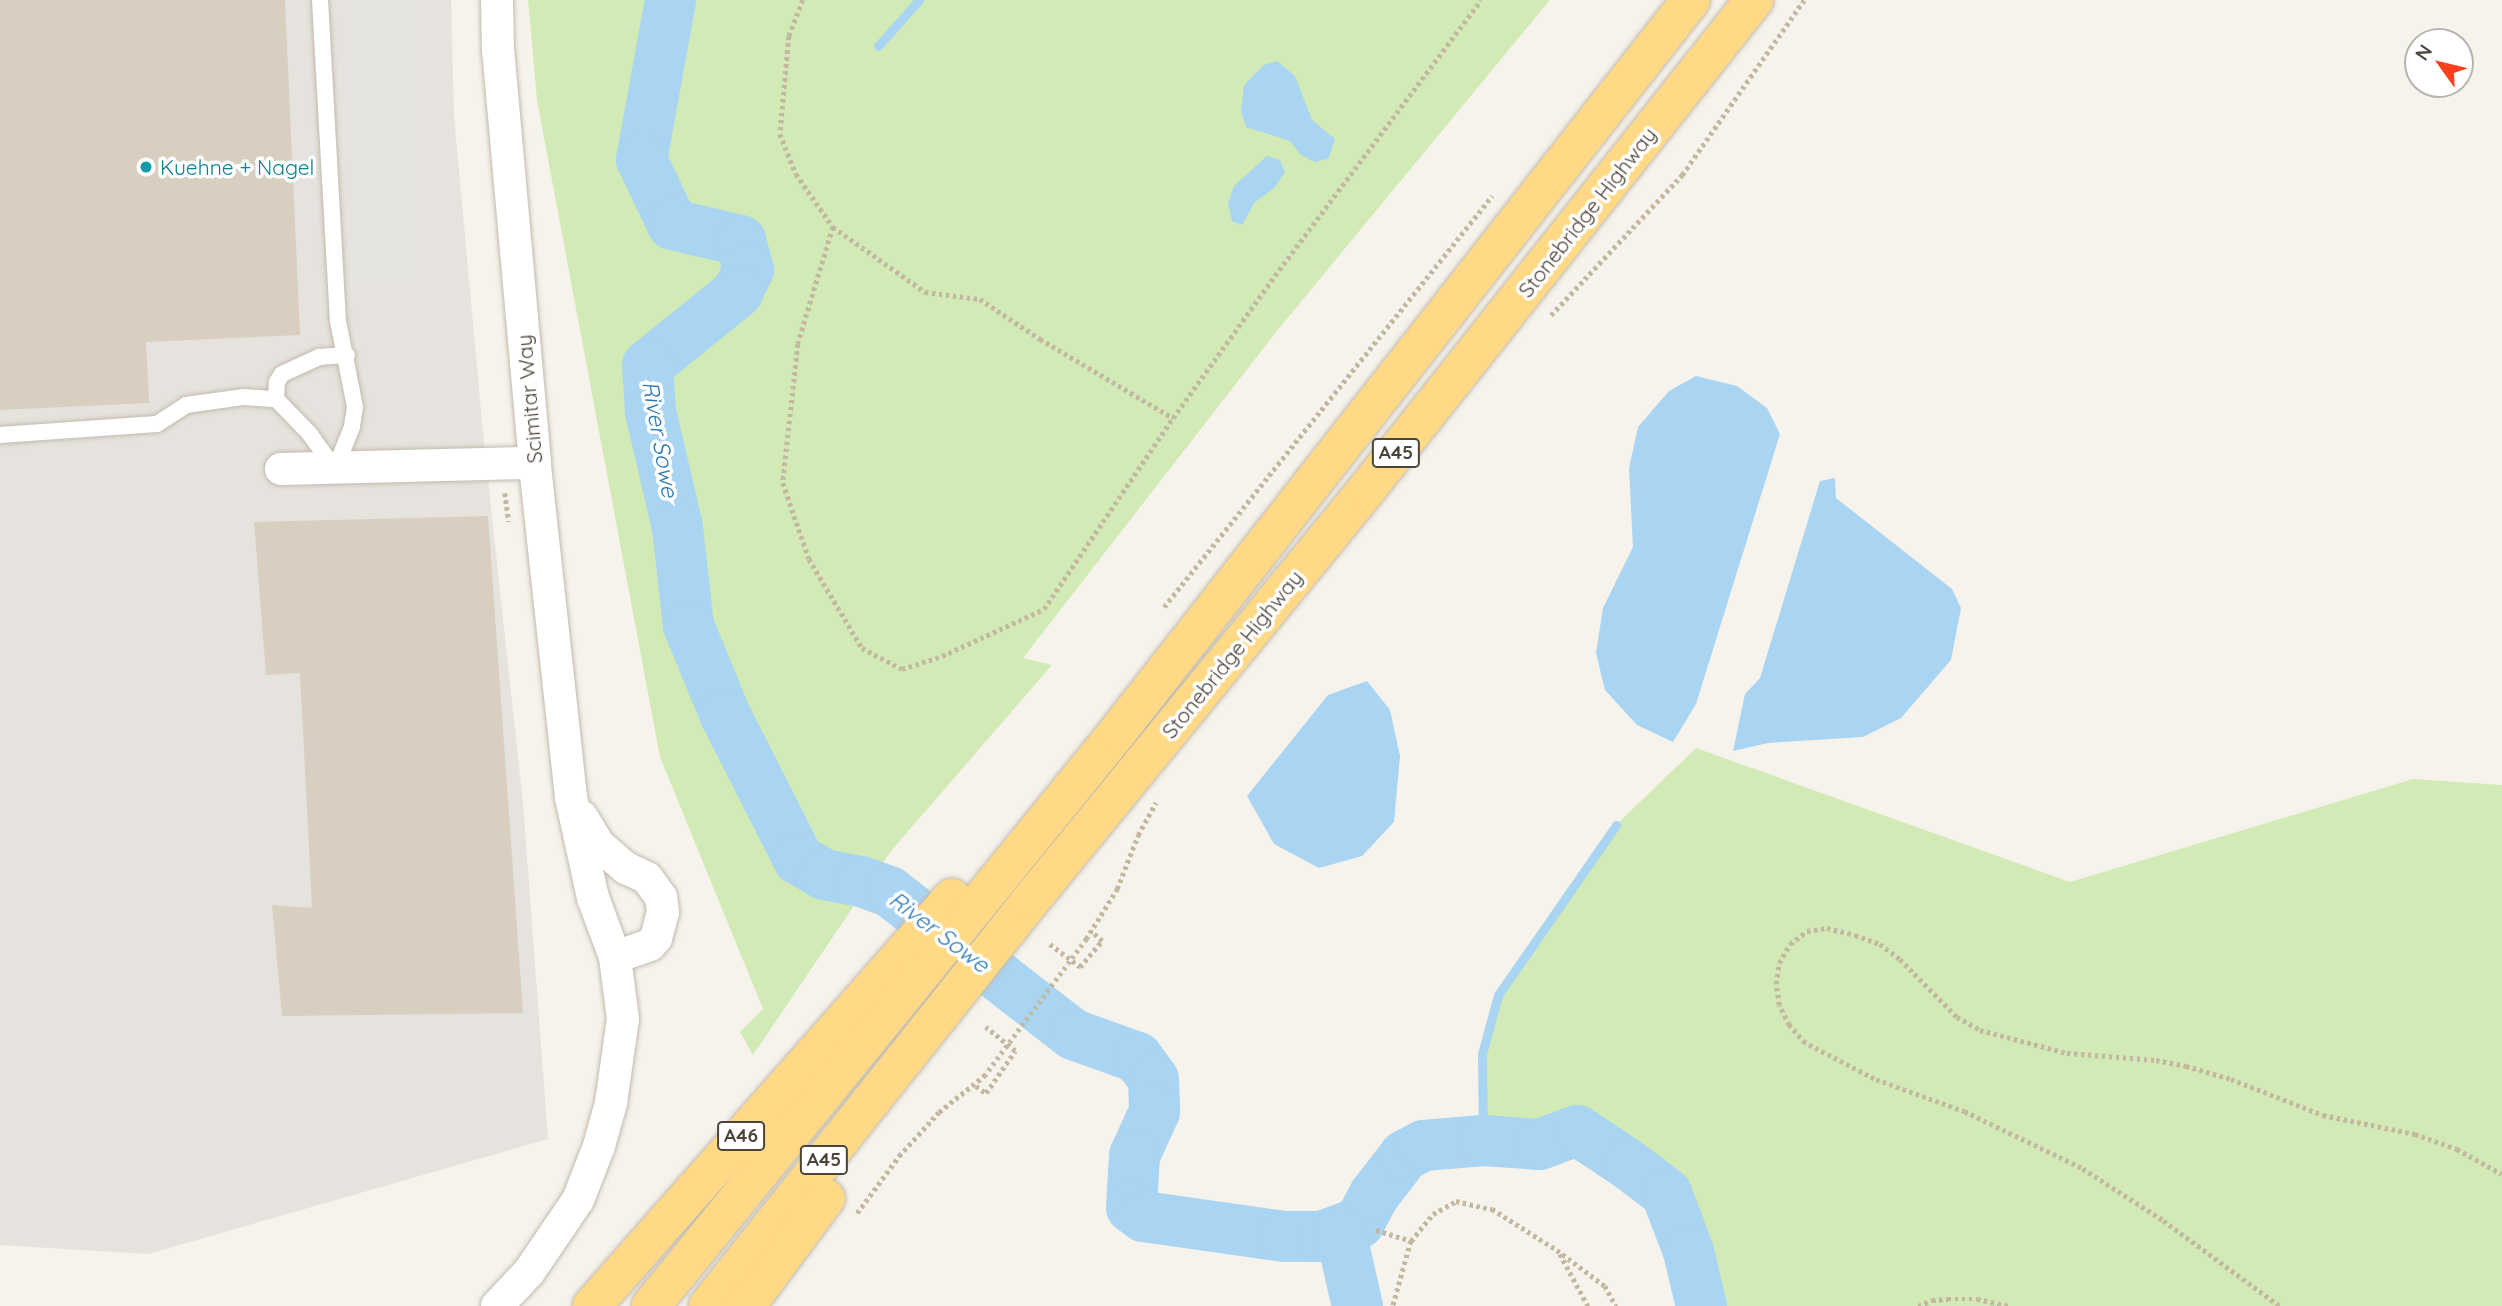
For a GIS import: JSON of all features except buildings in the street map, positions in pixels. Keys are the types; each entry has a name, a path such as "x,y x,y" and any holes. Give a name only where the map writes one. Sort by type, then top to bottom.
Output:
{"highway":[{"name":"Stonebridge Highway","path":"651,1306 780,1143 903,975 980,883 1116,734 1691,0"},
{"name":"Stonebridge Highway","path":"708,1306 960,1022 1031,901 1367,489 1754,0"},
{"name":"A46","path":"592,1306 903,975"},
{"path":"746,1306 960,1022"}],"street":[{"name":"Scimitar Way","path":"497,0 498,51 535,463 571,797 593,898 615,957 623,1019 611,1103 599,1146 578,1200 529,1272 497,1306"},
{"path":"281,469 535,463"},
{"name":"Scimitar Way","path":"571,797 598,844 626,868 647,878 661,897 663,912 656,939 650,945 615,957"}],"lane":[{"path":"320,0 338,321 347,355 355,407 352,428 335,469"},
{"path":"276,399 277,382 282,374 319,357 347,355"},
{"path":"0,435 157,424 186,405 244,397 276,399 309,433 335,469"}],"path":[{"path":"803,0 789,36 779,134 796,174 833,227 925,292 980,299 1040,339 1173,418"},
{"path":"833,227 798,344 783,483 809,559 862,648 902,669 942,656 1044,609 1173,418 1481,0"},
{"path":"1546,320 1572,288 1682,175 1804,0"},
{"path":"1164,607 1493,195"},
{"path":"851,1220 899,1156 939,1112 976,1086 1086,939 1117,889 1138,835 1157,801"},
{"path":"2279,1306 2162,1220 2081,1168 1965,1112 1874,1079 1805,1043 1789,1025 1779,1005 1776,984 1779,963 1790,944 1807,931 1827,928 1855,934 1880,944 1900,959 1957,1017 1980,1030 2067,1053 2156,1060 2186,1066 2231,1079 2323,1115 2415,1133 2457,1149 2502,1174"},
{"path":"1050,944 1080,967 1102,941 1091,931"},
{"path":"960,1022 1015,1051 986,1093 976,1086"},
{"path":"1393,1306 1410,1241 1433,1214 1456,1200 1492,1209 1558,1250 1605,1286 1616,1306"},
{"path":"1376,1230 1410,1241"},
{"path":"1558,1250 1588,1306"},
{"path":"1918,1306 1932,1300 1948,1299 1976,1299 2009,1306"}],"shaded area":[{"name":"Kuehne + Nagel","path":"0,0 451,0 454,116 484,443 523,803 548,1139 148,1254 0,1245"},
{"path":"350,0 422,0 422,286 350,286"}],"green space":[{"path":"528,0 1550,0 1276,332 1023,658 1052,665 891,851 753,1055 740,1032 763,1009 660,757 537,100"},
{"path":"1696,748 2070,882 2413,779 2502,785 2502,1306 1700,1306 1688,1251 1666,1193 1577,1131 1539,1144 1483,1140 1482,1054 1498,995 1584,867 1616,825"}],"water":[{"path":"1277,61 1295,76 1312,120 1335,139 1329,158 1315,162 1301,155 1290,141 1246,127 1241,111 1244,85 1264,65"},
{"path":"1267,156 1280,160 1285,172 1275,187 1254,203 1242,225 1232,221 1228,203 1234,186"},
{"path":"1696,376 1737,386 1767,408 1780,434 1696,704 1673,742 1637,725 1605,690 1596,653 1603,608 1633,547 1629,468 1638,427 1669,391"},
{"path":"1835,478 1836,498 1952,589 1961,608 1951,660 1901,718 1863,737 1768,743 1733,751 1745,694 1760,678 1820,481"},
{"path":"1367,681 1390,710 1400,756 1394,822 1362,856 1319,868 1274,844 1247,796 1328,695"}],"waterway":[{"name":"River Sowe","path":"670,0 641,159 672,224 740,240 748,269 737,292 647,365 650,411 677,527 688,625 725,715 798,859 824,874 861,881 889,891 1073,1034 1137,1057 1153,1079 1154,1111 1134,1155 1131,1207 1143,1216 1283,1236 1321,1236 1359,1222 1374,1194 1404,1155 1423,1145 1483,1140 1539,1144 1577,1130 1666,1193 1688,1251 1701,1306"},
{"path":"878,46 919,0"},
{"path":"1483,1140 1482,1054 1498,995 1616,825"},
{"path":"1340,1231 1357,1306"}],"place":[{"name":"Kuehne + Nagel","path":"146,167"}]}
